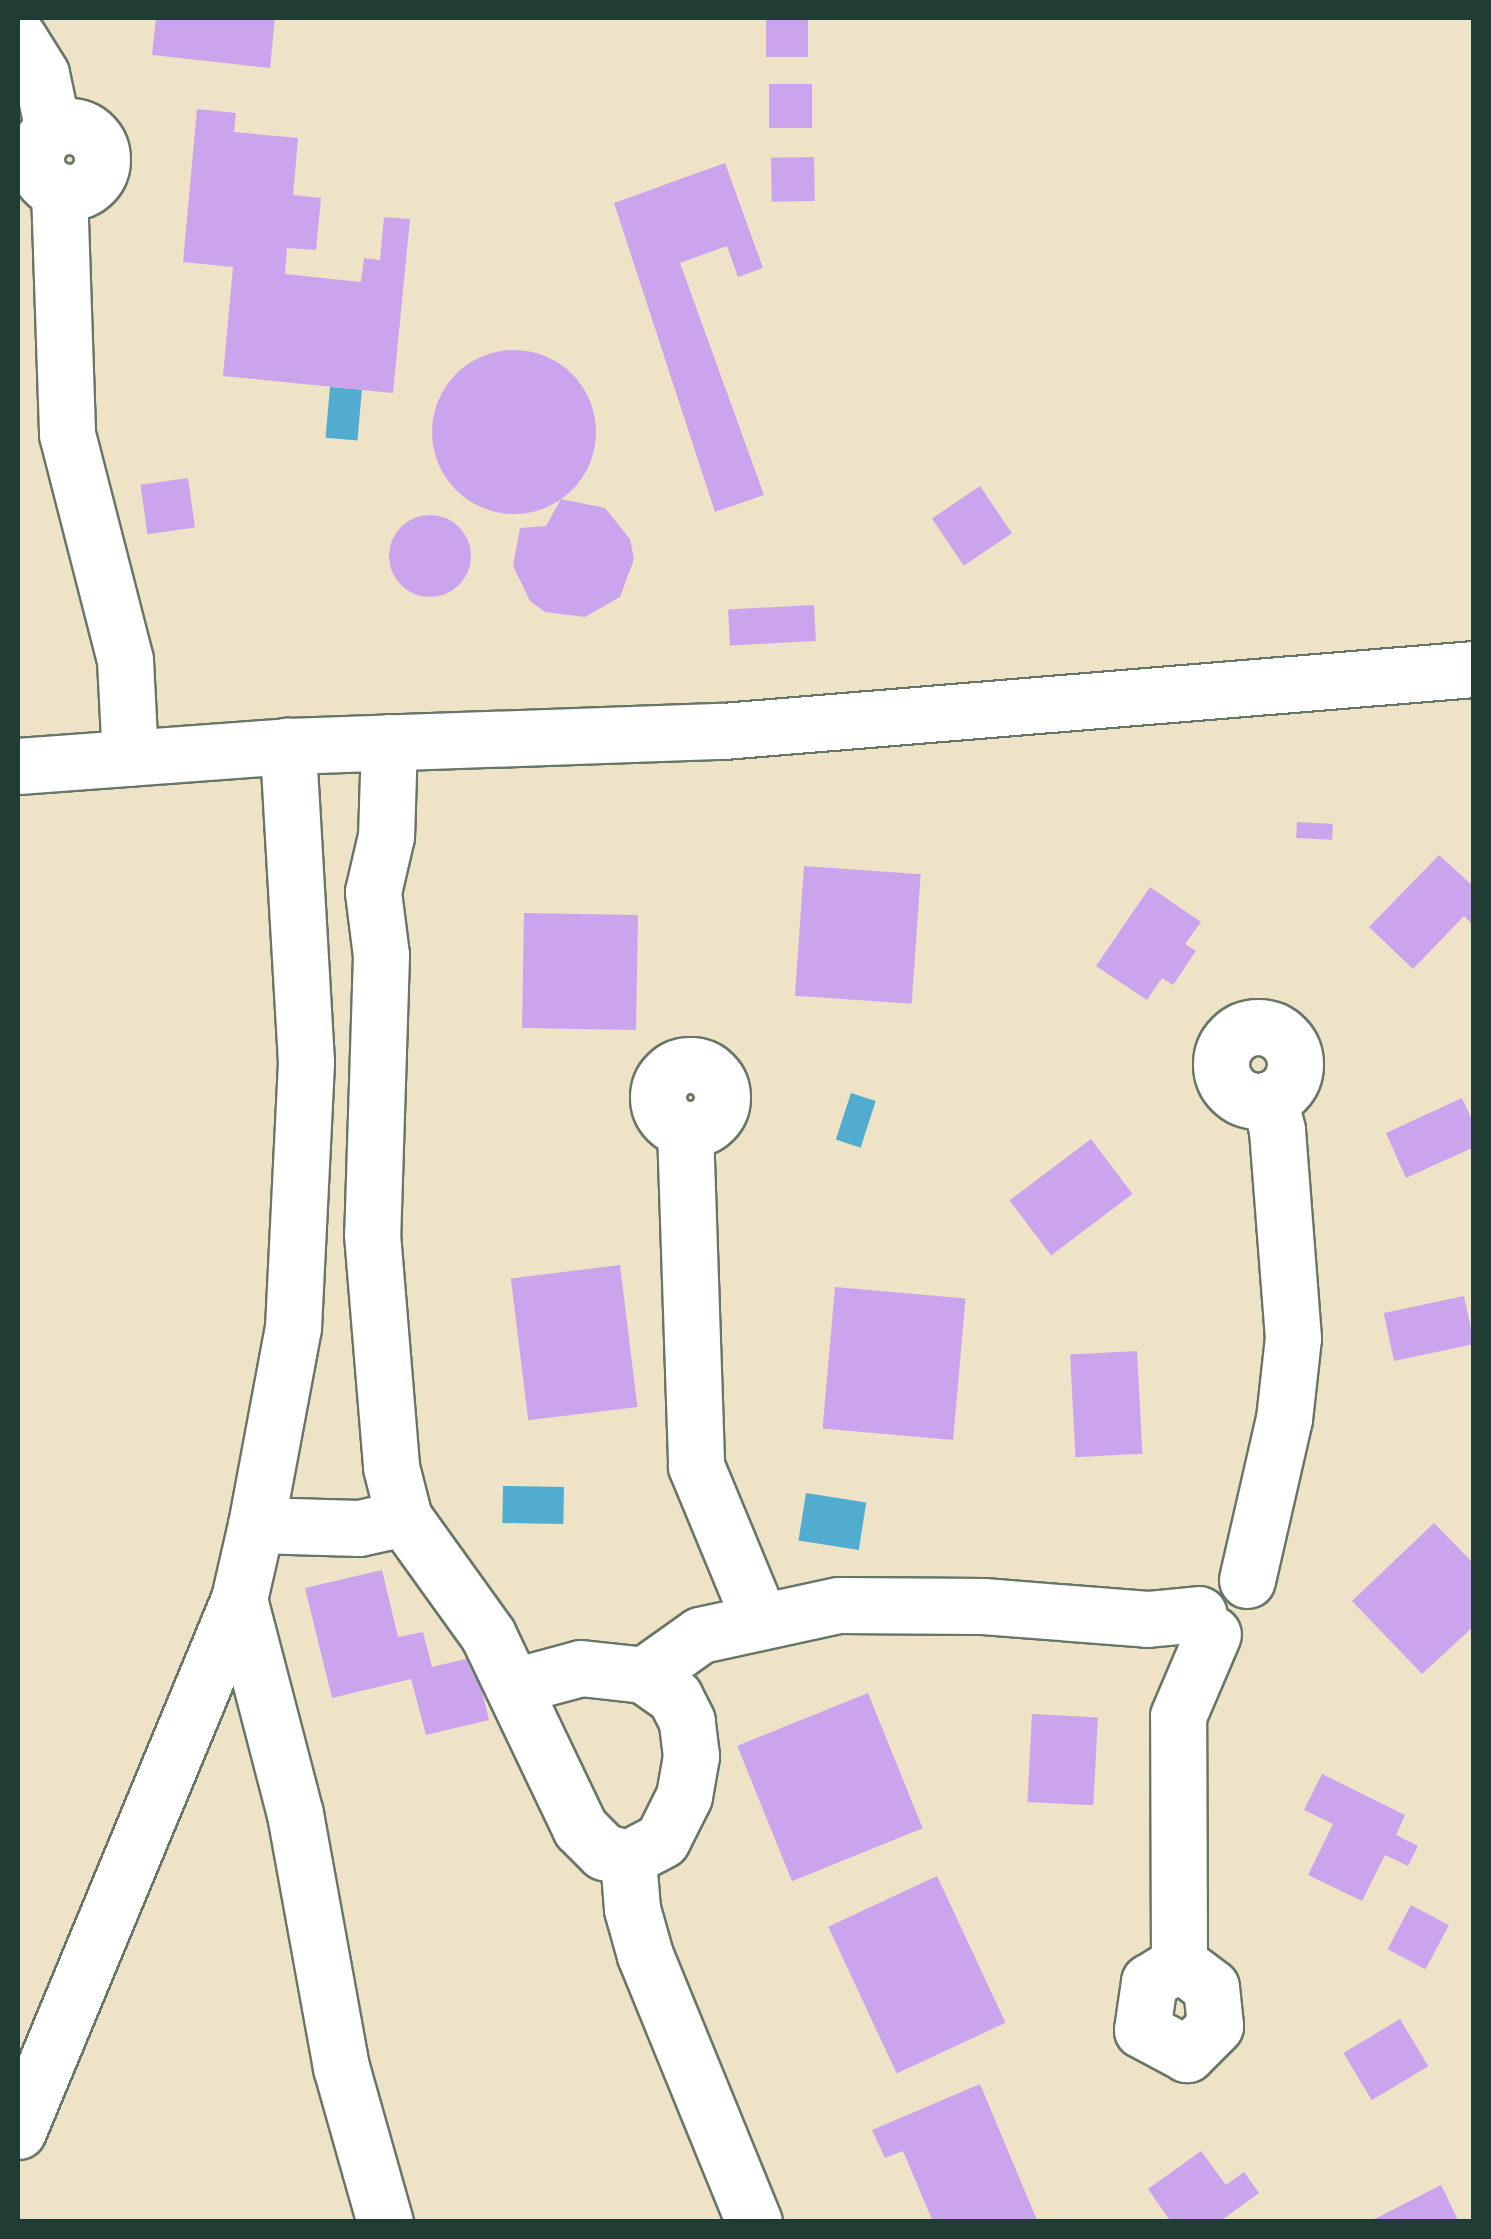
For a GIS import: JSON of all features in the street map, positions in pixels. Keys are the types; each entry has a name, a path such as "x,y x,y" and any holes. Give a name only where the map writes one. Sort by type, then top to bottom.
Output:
{"street":[{"path":"18,38 42,74 41,158 67,434 125,660 130,758"},
{"path":"18,766 288,746 723,732 1474,669"},
{"path":"389,742 386,836 372,892 381,954 372,1234 381,1386 404,1518 488,1635 580,1828 604,1852 628,1858 662,1840 684,1796 691,1756 688,1721 675,1697 644,1675 581,1668 514,1686"},
{"path":"18,2130 239,1600 256,1526 293,1328 306,1062 288,746"},
{"path":"644,1675 700,1635 758,1618 839,1606 984,1606 1147,1619 1206,1624 1237,1638 1258,1624 1261,1600 1247,1580 1284,1418 1293,1338 1277,1130 1269,1099"},
{"path":"685,1129 696,1466 758,1618"},
{"path":"256,1526 359,1528 404,1518"},
{"path":"239,1600 295,1814 341,2067 385,2222"},
{"path":"1179,1963 1178,1716 1206,1624"},
{"path":"628,1858 632,1910 644,1955 754,2222"}],"water":[{"path":"330,387 362,390 357,441 326,438"},
{"path":"851,1093 876,1101 861,1148 836,1140"},
{"path":"503,1486 564,1487 563,1524 502,1523"},
{"path":"806,1493 866,1503 859,1550 798,1540"}],"building":[{"path":"156,18 275,18 270,68 152,55"},
{"path":"766,18 808,18 808,57 766,57"},
{"path":"769,84 812,84 812,128 769,128"},
{"path":"197,109 236,113 234,132 298,138 293,195 321,198 316,250 287,248 285,274 361,282 364,258 380,260 384,217 410,219 393,393 223,376 233,267 183,262"},
{"path":"814,157 815,201 772,202 771,158"},
{"path":"725,163 763,268 738,277 727,246 680,263 764,495 715,512 614,203"},
{"path":"514,350 545,356 572,374 590,401 596,432 590,463 572,490 545,508 514,514 483,508 456,490 438,463 432,432 438,401 456,374 483,356"},
{"path":"188,478 195,528 147,534 140,485"},
{"path":"980,486 1012,533 964,566 932,518"},
{"path":"561,499 605,508 630,539 634,559 620,597 585,617 545,612 530,601 513,566 520,528 546,526"},
{"path":"422,515 438,515 464,533 471,556 468,572 459,585 438,597 422,597 396,579 389,564 389,548 407,522"},
{"path":"814,605 816,641 730,645 728,610"},
{"path":"1297,822 1333,824 1332,840 1296,838"},
{"path":"1439,855 1474,887 1474,926 1464,916 1413,969 1369,927"},
{"path":"804,866 921,874 912,1004 795,996"},
{"path":"1150,887 1201,922 1185,944 1196,951 1173,985 1162,978 1147,1000 1096,966"},
{"path":"524,913 638,915 636,1030 522,1028"},
{"path":"1462,1098 1474,1124 1474,1147 1406,1178 1386,1133"},
{"path":"1091,1139 1133,1194 1051,1255 1010,1200"},
{"path":"620,1265 637,1407 528,1420 511,1278"},
{"path":"835,1287 966,1298 953,1440 823,1428"},
{"path":"1464,1296 1474,1344 1394,1361 1384,1313"},
{"path":"1137,1351 1142,1454 1075,1457 1070,1355"},
{"path":"1434,1523 1474,1564 1474,1626 1422,1674 1352,1601"},
{"path":"382,1570 398,1637 423,1632 432,1667 474,1657 489,1720 426,1735 411,1679 332,1698 305,1588"},
{"path":"868,1693 923,1828 792,1881 737,1746"},
{"path":"1032,1714 1098,1717 1093,1805 1027,1802"},
{"path":"1322,1774 1405,1815 1396,1835 1418,1846 1408,1866 1385,1855 1362,1901 1308,1875 1333,1824 1304,1810"},
{"path":"937,1876 1005,2023 897,2074 828,1927"},
{"path":"1411,1905 1449,1925 1425,1969 1388,1949"},
{"path":"1400,2019 1428,2066 1372,2100 1343,2053"},
{"path":"980,2084 1035,2222 933,2222 903,2151 885,2158 872,2130"},
{"path":"1201,2151 1226,2185 1244,2172 1259,2193 1219,2222 1171,2222 1148,2189"},
{"path":"1441,2185 1459,2222 1369,2222"}]}
